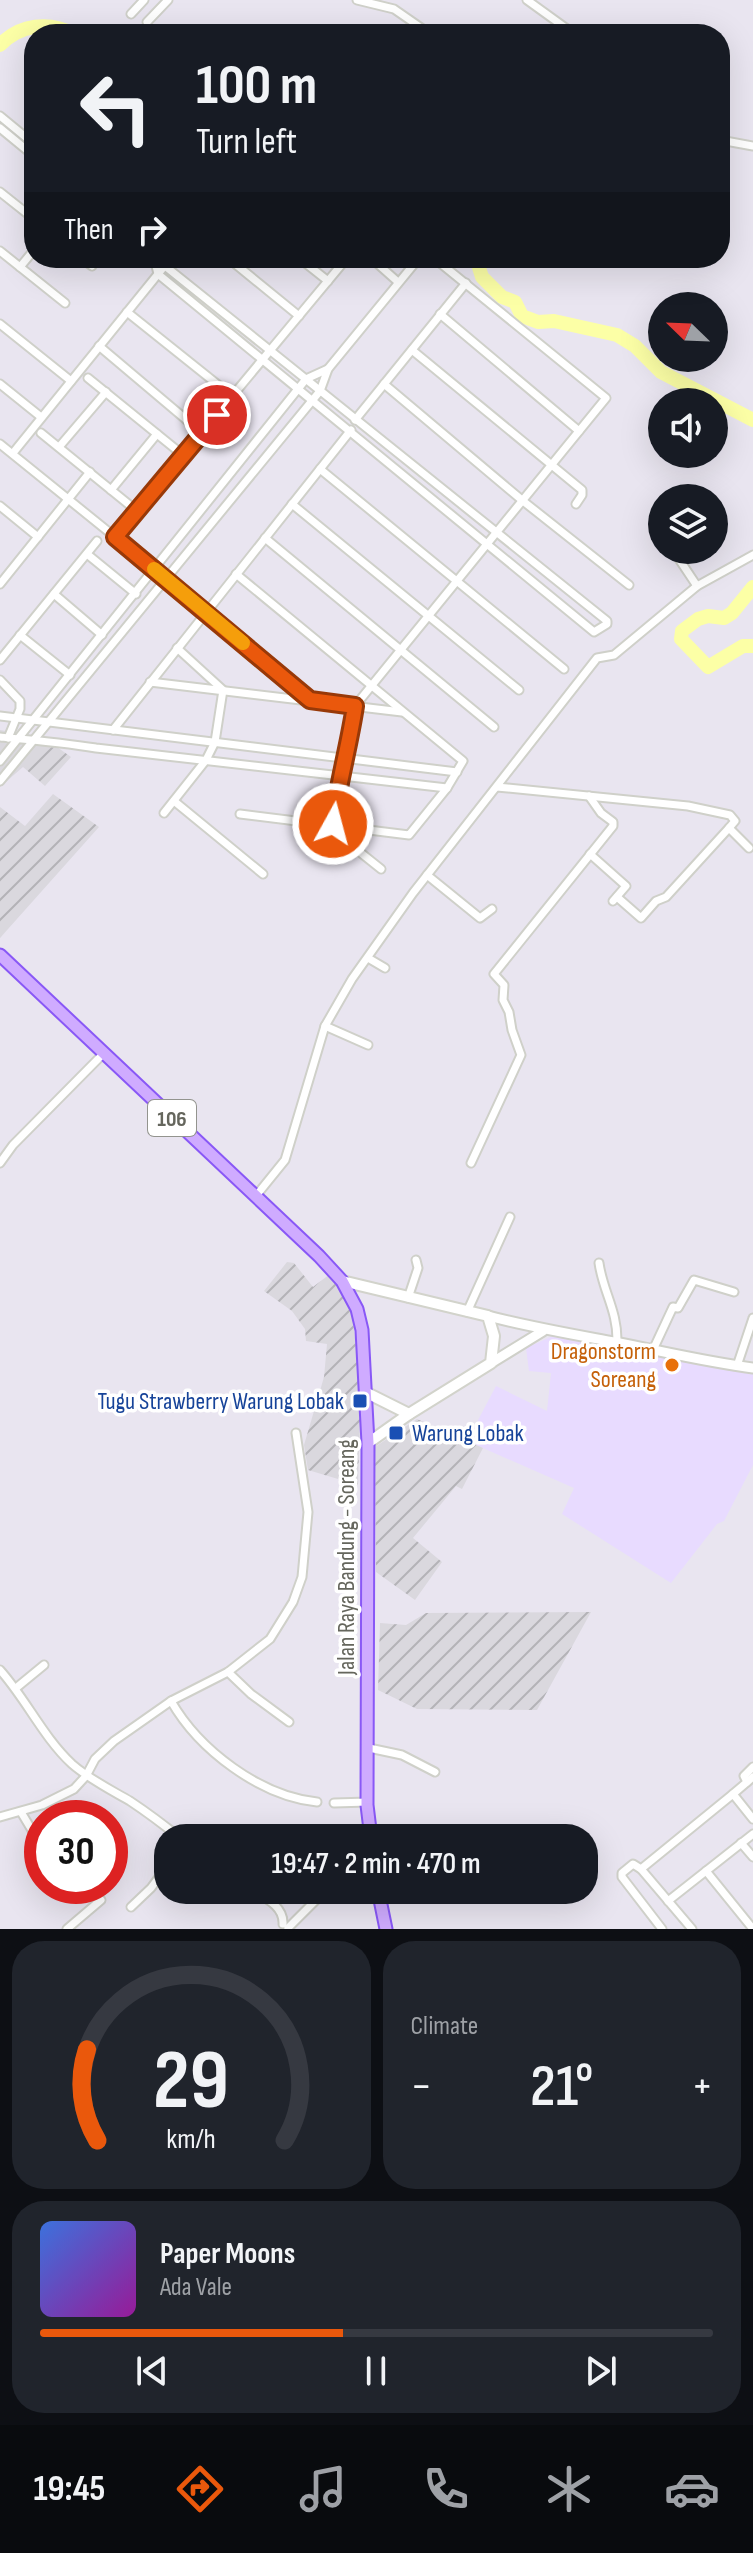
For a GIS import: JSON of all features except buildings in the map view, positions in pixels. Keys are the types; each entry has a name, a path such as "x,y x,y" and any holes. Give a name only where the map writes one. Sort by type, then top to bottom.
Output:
{"main road":[{"name":"106","path":"0,955 342,1281"},
{"path":"342,1281 488,1316 494,1336 491,1363 368,1443"},
{"name":"Jalan Raya Bandung - Soreang","path":"342,1281 353,1301 362,1330 368,1443 370,1824"},
{"path":"353,1301 356,1294 366,1287"},
{"path":"365,1392 409,1414"},
{"path":"381,1904 386,1929"}],"street":[{"path":"131,14 144,0"},
{"path":"147,22 168,0"},
{"path":"527,0 560,24"},
{"path":"363,1 394,9 416,24"},
{"path":"0,116 24,136"},
{"path":"0,128 24,148"},
{"path":"730,142 753,146"},
{"path":"0,192 24,211"},
{"path":"0,251 65,303"},
{"path":"20,267 24,262"},
{"path":"156,268 158,274 594,632 607,624 171,268"},
{"path":"13,453 161,268"},
{"path":"240,268 299,316"},
{"path":"312,268 328,281"},
{"path":"115,537 339,268"},
{"path":"382,268 398,282"},
{"path":"0,781 320,391 328,369 410,268"},
{"path":"381,869 346,840 333,824 339,776 347,758 355,706 606,398 447,268"},
{"path":"355,420 466,283"},
{"path":"127,312 232,396"},
{"path":"440,314 579,431"},
{"path":"0,324 71,381"},
{"path":"99,346 202,433"},
{"path":"412,350 582,490 576,504"},
{"path":"0,761 306,379 328,369"},
{"path":"88,378 178,451"},
{"path":"384,384 629,585"},
{"path":"1,388 41,417"},
{"path":"59,447 106,392"},
{"path":"289,401 303,412"},
{"path":"113,730 351,430"},
{"path":"41,433 132,507"},
{"path":"111,490 157,434"},
{"path":"0,444 70,498 310,700"},
{"path":"320,469 564,669"},
{"path":"0,584 90,472"},
{"path":"292,504 519,690"},
{"path":"0,506 38,537"},
{"path":"265,538 494,727"},
{"path":"0,660 97,541"},
{"path":"87,554 136,594"},
{"path":"255,1197 280,1168 291,1145 325,1026 368,958 427,875 597,658 614,655 697,586 753,555"},
{"path":"682,564 697,586"},
{"path":"0,568 8,574"},
{"path":"236,574 462,759 447,788 409,835 240,814"},
{"path":"54,594 102,635"},
{"path":"20,635 70,675"},
{"path":"177,648 223,690"},
{"path":"0,680 20,701 17,717 4,737 447,788"},
{"path":"150,682 404,712"},
{"path":"164,813 206,760 215,742 223,690"},
{"path":"0,716 457,772"},
{"path":"497,787 688,806 727,814 735,821 666,897 656,901 641,918 615,899 626,886 590,854"},
{"path":"471,1163 521,1055 503,1000 504,985 494,974 613,824 589,796"},
{"path":"174,801 263,874"},
{"path":"729,828 749,848"},
{"path":"427,875 478,916 482,918 492,909"},
{"path":"368,958 385,968"},
{"path":"325,1026 368,1045"},
{"path":"0,1163 13,1145 104,1053"},
{"path":"467,1312 510,1217"},
{"path":"408,1298 418,1268 416,1260"},
{"path":"599,1263 616,1316 617,1343"},
{"path":"652,1352 673,1307 678,1308 694,1280 734,1292"},
{"path":"488,1316 543,1331 753,1368"},
{"path":"737,1366 753,1318"},
{"path":"491,1363 543,1331"},
{"path":"0,1817 23,1816 74,1789 90,1777 95,1759 104,1749 232,1676 265,1645 299,1590 308,1512 296,1433"},
{"path":"16,1688 44,1665"},
{"path":"0,1670 57,1748 90,1777 162,1824"},
{"path":"232,1676 289,1722"},
{"path":"174,1707 212,1752 234,1769 291,1796 317,1802"},
{"path":"369,1748 402,1755 435,1772"},
{"path":"641,1869 750,1780 744,1776 753,1767"},
{"path":"733,1794 753,1819"},
{"path":"334,1803 368,1802"},
{"path":"668,1901 753,1834"},
{"path":"741,1843 753,1857"},
{"path":"662,1929 622,1877 622,1873 633,1864 641,1869 687,1927"},
{"path":"706,1871 753,1929"},
{"path":"131,1907 154,1884"},
{"path":"67,1929 96,1904"},
{"path":"273,1904 283,1916 285,1927"},
{"path":"285,1927 311,1904"}],"shaded area":[{"path":"0,730 43,737 71,757 45,786 23,767 0,787"},
{"path":"53,794 99,827 0,938 0,807 25,826"},
{"path":"287,1262 294,1263 313,1287 330,1274 352,1313 361,1389 358,1485 308,1470 304,1445 324,1377 327,1344 306,1341 305,1329 292,1311 264,1291"},
{"path":"555,1335 753,1371 753,1465 724,1521 717,1524 671,1583 562,1514 574,1488 467,1441 496,1386 547,1411 551,1373 529,1371 526,1348"},
{"path":"417,1419 483,1448 462,1489 456,1486 413,1538 442,1562 415,1600 376,1572 375,1447"},
{"path":"591,1612 537,1710 417,1709 378,1690 380,1623 406,1625 426,1613"}],"waterway":[{"path":"0,45 24,30"},
{"path":"479,268 482,277 502,297 515,302 522,316 538,322 554,321 617,335 635,346 661,372 753,420"},
{"path":"753,587 732,613 724,618 708,616 698,619 682,631 681,639 708,667 743,646 753,646"}],"slow traffic":[{"path":"154,569 243,643"}],"place":[{"name":"Dragonstorm Soreang","path":"672,1365"},
{"name":"Tugu Strawberry Warung Lobak","path":"360,1401"},
{"name":"Warung Lobak","path":"396,1433"}],"route":[{"path":"217,415 115,537 310,700 355,706 347,758 339,776 333,824"}]}
